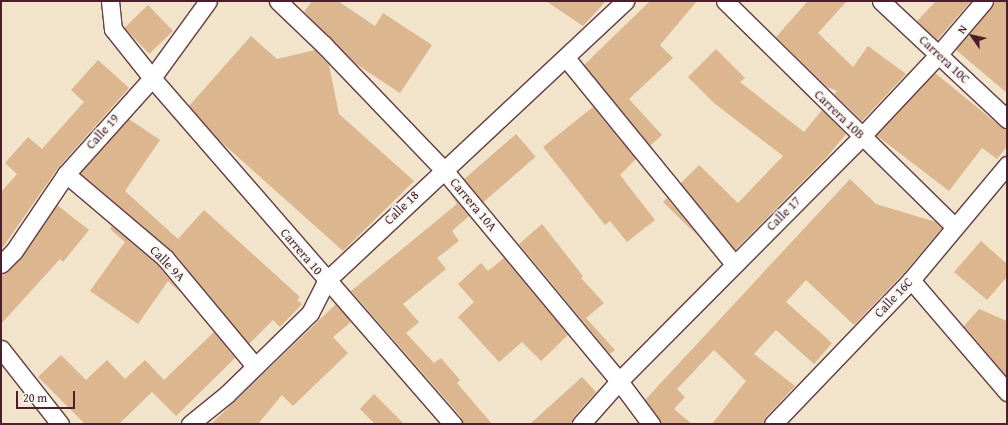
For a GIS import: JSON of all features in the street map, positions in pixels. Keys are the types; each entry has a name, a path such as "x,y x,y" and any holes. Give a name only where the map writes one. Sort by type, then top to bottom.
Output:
{"street":[{"name":"Carrera 10","path":"110,1 113,29 152,78 326,281 452,424"},
{"name":"Calle 19","path":"1,264 14,251 66,174 152,78 208,1"},
{"name":"Carrera 10A","path":"278,1 324,45 443,170 619,381 651,424"},
{"name":"Calle 18","path":"190,424 227,394 310,313 326,281 443,170 566,58 625,1"},
{"name":"Carrera 10B","path":"725,1 861,137 955,226"},
{"name":"Carrera 10C","path":"881,1 1007,119"},
{"name":"Calle 17","path":"581,424 619,381 861,137 938,55 984,1"},
{"path":"566,58 734,264"},
{"name":"Calle 16C","path":"773,424 911,280 1007,165"},
{"name":"Calle 9A","path":"66,174 165,258 255,366"},
{"path":"911,280 1007,392"},
{"path":"1,349 60,424"}],"building":[{"path":"312,1 338,1 375,26 383,13 432,45 400,93 356,64 304,12"},
{"path":"546,1 606,1 583,26"},
{"path":"650,1 697,1 660,45 673,58 629,99 662,135 650,146 584,65"},
{"path":"808,1 847,1 818,33 853,67 868,46 906,74 862,121 834,94 837,91 827,87 776,37"},
{"path":"936,1 971,1 937,40 917,21"},
{"path":"994,1 1007,1 1007,93 956,50 992,7"},
{"path":"148,5 173,31 149,54 124,28"},
{"path":"251,36 277,59 315,50 329,65 339,114 414,181 343,251 220,141 189,106"},
{"path":"716,49 745,78 740,82 804,132 822,110 846,134 826,158 735,250 681,183 699,165 738,203 783,156 714,103 688,77"},
{"path":"98,60 129,88 58,168 1,250 1,192 17,174 5,163 28,137 42,149 84,102 71,90"},
{"path":"935,73 1000,126 1007,129 1007,146 997,159 982,148 949,191 876,135"},
{"path":"593,107 636,159 620,175 655,220 627,242 610,221 605,225 543,147"},
{"path":"129,119 160,140 125,191 178,239 204,210 300,297 297,300 302,304 280,327 273,320 249,344 173,252 80,173"},
{"path":"516,134 536,157 484,202 464,179"},
{"path":"850,179 876,204 936,222 942,228 904,273 854,325 806,280 786,302 832,343 814,364 776,330 754,354 795,386 766,417 763,424 712,424 746,381 714,350 677,389 685,397 674,409 692,424 661,424 645,400"},
{"path":"450,193 469,216 452,231 459,241 437,258 446,269 403,304 419,322 406,333 434,363 441,358 460,380 457,383 492,424 463,424 461,417 351,291 457,204"},
{"path":"667,198 698,236 663,202"},
{"path":"57,205 89,230 63,262 60,259 1,324 1,274 8,271 22,257"},
{"path":"542,224 583,276 581,278 604,303 586,318 615,350 610,354 519,244"},
{"path":"112,226 158,265 180,292 168,281 138,324 90,291 125,242 110,229"},
{"path":"981,241 1007,264 1007,277 987,300 954,272"},
{"path":"504,258 568,335 541,361 522,342 499,362 458,317 474,302 458,284 481,263 488,271"},
{"path":"336,304 351,322 333,337 348,353 293,406 282,395 258,424 211,424"},
{"path":"979,309 1007,321 1007,377 964,326"},
{"path":"214,332 235,358 176,416 152,392 119,424 85,424 38,377 61,355 86,380 107,360 125,379 145,360 164,380"},
{"path":"582,377 596,392 574,417 571,424 530,424"},
{"path":"374,394 404,424 375,424 360,409"}]}
